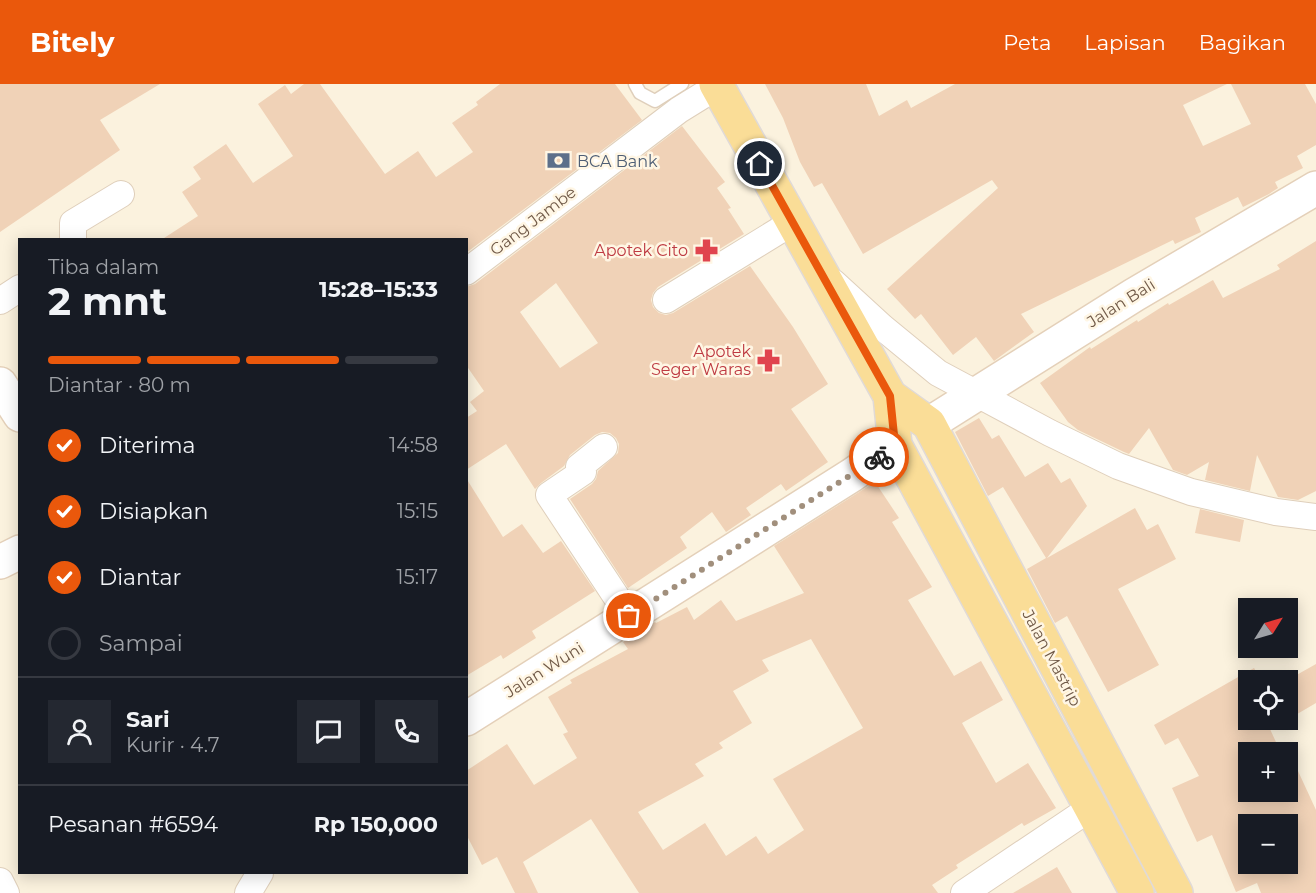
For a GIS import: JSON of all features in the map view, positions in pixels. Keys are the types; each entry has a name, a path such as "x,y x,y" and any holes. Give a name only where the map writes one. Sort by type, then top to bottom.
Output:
{"main road":[{"path":"718,85 890,396 895,445 1137,893"},
{"name":"Jalan Bali","path":"929,424 1134,295 1316,188"},
{"path":"0,384 18,412"},
{"path":"890,396 929,424"},
{"name":"Jalan Mastrip","path":"929,424 1176,893"},
{"name":"Jalan Wuni","path":"468,718 852,475 895,445"},
{"path":"0,562 18,553"}],"street":[{"name":"Gang Jambe","path":"468,270 679,110 718,85"},
{"path":"73,238 73,223 121,194"},
{"path":"666,300 793,222"},
{"path":"819,268 882,327 938,373 1050,433 1118,466 1191,492 1276,512 1316,517"},
{"path":"0,301 18,289"},
{"path":"604,447 579,467 583,472 549,495 629,616"},
{"path":"964,893 1092,807"},
{"path":"248,893 259,874"},
{"path":"0,881 6,893"}],"lane":[{"path":"635,84 640,93 655,101 682,84"}],"building":[{"path":"0,84 160,84 100,120 120,150 0,232"},
{"path":"304,84 320,84 385,174 418,151 436,177 473,152 452,123 478,105 476,102 500,84 615,84 642,120 468,251 468,238 164,238 198,216 182,192 201,179 193,167 226,144 253,183 293,156 258,104 285,85 291,94"},
{"path":"765,84 866,84 879,116 907,100 911,108 955,84 1227,84 1183,105 1203,146 1251,124 1231,84 1305,84 1316,104 1316,145 1297,156 1303,168 1275,182 1278,188 1269,194 1243,207 1238,197 1195,218 1201,232 1175,244 1173,240 1021,314 1034,332 994,361 976,337 953,355 921,314 915,319 887,289 998,188 992,180 863,254 822,183 814,187 800,162 783,118"},
{"path":"682,126 725,182 717,188 731,208 728,209 744,234 658,287 651,300 653,307 659,313 666,315 673,313 750,266 793,327 828,384 791,409 828,462 786,491 781,484 746,508 751,515 726,532 712,512 680,537 687,548 628,588 570,499 592,484 598,471 618,453 619,444 610,433 602,432 595,435 570,455 564,466 535,489 506,444 468,469 468,417 477,411 470,402 484,391 468,368 468,286 475,284","holes":["556,283 598,343 560,368 520,312"]},
{"path":"1316,241 1316,491 1298,500 1278,497 1257,455 1250,491 1205,480 1209,462 1187,475 1173,470 1149,428 1129,454 1078,430 1068,422 1040,383 1090,347 1091,349 1168,303 1169,305 1213,280 1223,298 1280,269 1277,265"},
{"path":"979,418 992,439 999,435 1025,477 1048,463 1061,483 1070,478 1087,506 1047,558 1135,508 1147,530 1158,524 1176,559 1118,589 1159,665 1108,692 1067,616 1055,623 1027,569 1046,558 1003,487 988,496 955,432"},
{"path":"468,481 503,537 522,524 543,553 561,541 595,591 532,631 536,638 503,659 501,655 468,675"},
{"path":"875,482 899,518 892,522 932,587 908,600 954,676 981,661 1003,700 962,723 996,783 1028,763 1056,808 1024,826 1022,823 956,865 958,868 932,885 938,893 639,893 591,819 523,862 538,893 515,893 497,857 482,865 468,838 468,770 507,744 534,785 577,758 563,734 568,732 548,697 572,683 570,680 628,649 623,642 655,622 687,607 694,620 721,600 736,621 804,593 774,546","holes":["811,639 863,728 773,779 804,830 768,854 756,836 726,856 705,823 663,850 638,812 704,776 695,764 723,748 719,743 752,723 733,691 769,671 762,660"]},
{"path":"1200,509 1244,520 1240,542 1195,533"},
{"path":"1316,664 1316,703 1298,714 1298,674"},
{"path":"1238,677 1238,730 1270,730 1276,742 1238,742 1238,802 1298,802 1298,771 1316,810 1316,893 1261,893 1257,883 1236,892 1212,835 1197,842 1172,788 1199,776 1178,738 1165,745 1154,725"},
{"path":"1057,867 1072,893 1013,893"}],"way so far":[{"path":"629,616 879,457"}],"place":[{"name":"BCA Bank","path":"559,161"},
{"name":"Apotek Cito","path":"706,250"},
{"name":"Apotek Seger Waras","path":"769,360"}],"route":[{"path":"760,164 890,396 895,445 879,457"}]}
